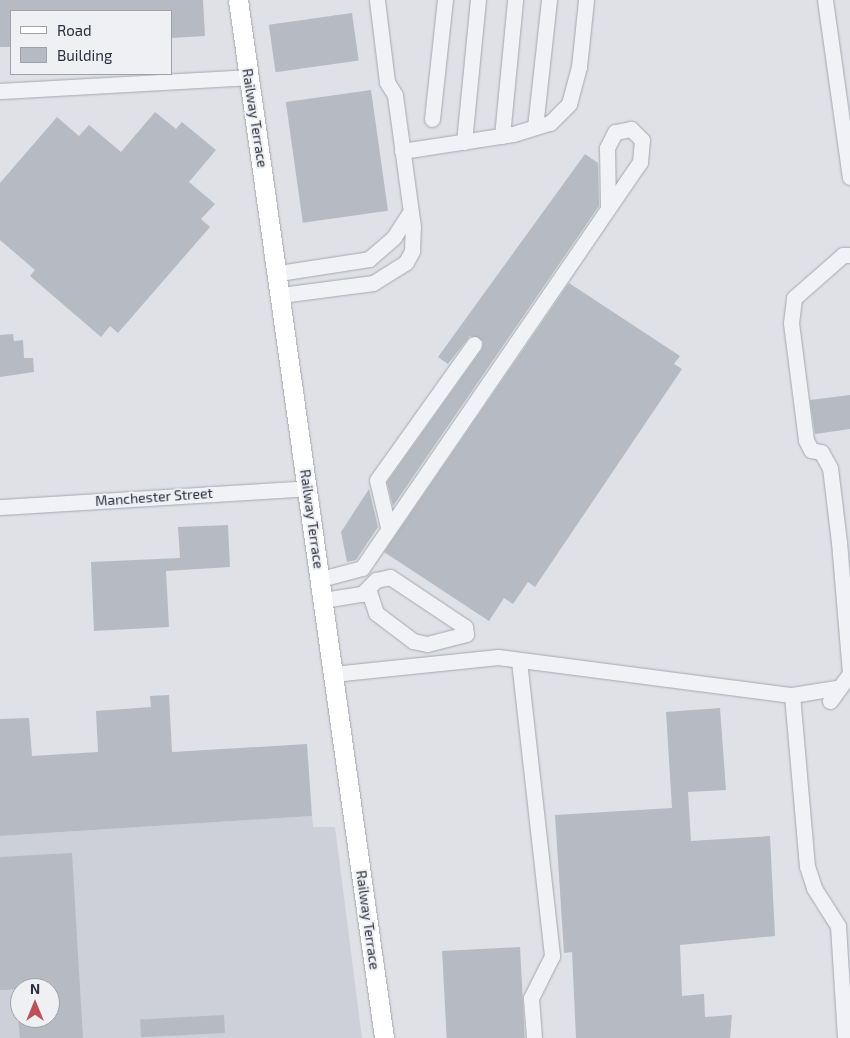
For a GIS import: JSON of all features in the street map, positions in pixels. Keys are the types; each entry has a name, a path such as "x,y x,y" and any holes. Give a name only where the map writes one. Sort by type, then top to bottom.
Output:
{"main road":[{"name":"Railway Terrace","path":"238,0 279,273 384,1038"}],"street":[{"path":"281,294 358,287 387,276 412,251 402,151 377,0"},
{"path":"432,119 445,0"},
{"path":"464,142 478,0"},
{"path":"502,136 515,0"},
{"path":"535,127 549,0"},
{"path":"402,151 502,136 550,123 569,104 579,67 586,0"},
{"path":"826,0 850,177"},
{"path":"0,91 249,77"},
{"path":"321,579 362,568 388,527 640,162 642,140 631,128 615,132 606,148 608,207"},
{"path":"279,273 369,259 394,237 409,214"},
{"path":"333,674 498,657 792,695 833,694 846,683 850,673 839,542 830,468 821,452 811,450 806,440 791,323 794,298 837,260 850,255"},
{"path":"388,527 377,480 474,344"},
{"name":"Manchester Street","path":"0,507 308,488"},
{"path":"323,600 368,589 376,580 390,577 465,627 466,634 427,644 413,641 376,613 368,589"},
{"path":"519,660 552,956 531,998 534,1038"},
{"path":"792,695 806,866 814,888 845,929 845,1038"}],"shaded area":[{"path":"312,816 313,827 335,827 362,1038 0,1038 0,836"}],"building":[{"path":"0,0 203,0 205,36 172,38 172,10 10,10 10,47 0,47"},
{"path":"352,13 359,61 275,72 269,25"},
{"path":"371,90 388,211 303,223 286,102"},
{"path":"155,112 176,129 182,122 216,150 189,182 215,204 201,219 210,227 118,333 110,326 101,337 30,276 35,270 0,240 0,183 57,117 79,136 89,125 121,152"},
{"path":"585,154 598,163 599,206 393,506 387,482 482,349 483,341 470,336 448,364 438,357"},
{"path":"569,283 680,356 674,364 682,369 535,587 528,582 513,604 504,598 489,621 384,552"},
{"path":"13,334 14,341 23,340 24,358 33,358 34,372 0,377 0,335"},
{"path":"850,395 850,429 815,434 810,400"},
{"path":"369,489 378,527 356,560 347,562 341,532"},
{"path":"228,525 230,567 166,571 169,627 94,631 91,562 180,558 178,527"},
{"path":"169,695 172,752 307,744 312,816 0,836 0,719 29,718 32,756 98,752 96,711 151,707 150,696"},
{"path":"720,708 726,790 688,792 691,841 770,836 775,936 680,945 682,996 704,994 705,1017 732,1015 730,1038 576,1038 572,952 564,953 555,815 672,808 666,712"},
{"path":"72,853 83,1038 20,1038 19,1028 60,1028 60,978 10,978 10,990 0,990 0,857"},
{"path":"520,947 525,1038 447,1038 442,951"},
{"path":"224,1015 225,1033 141,1037 140,1019"}]}
